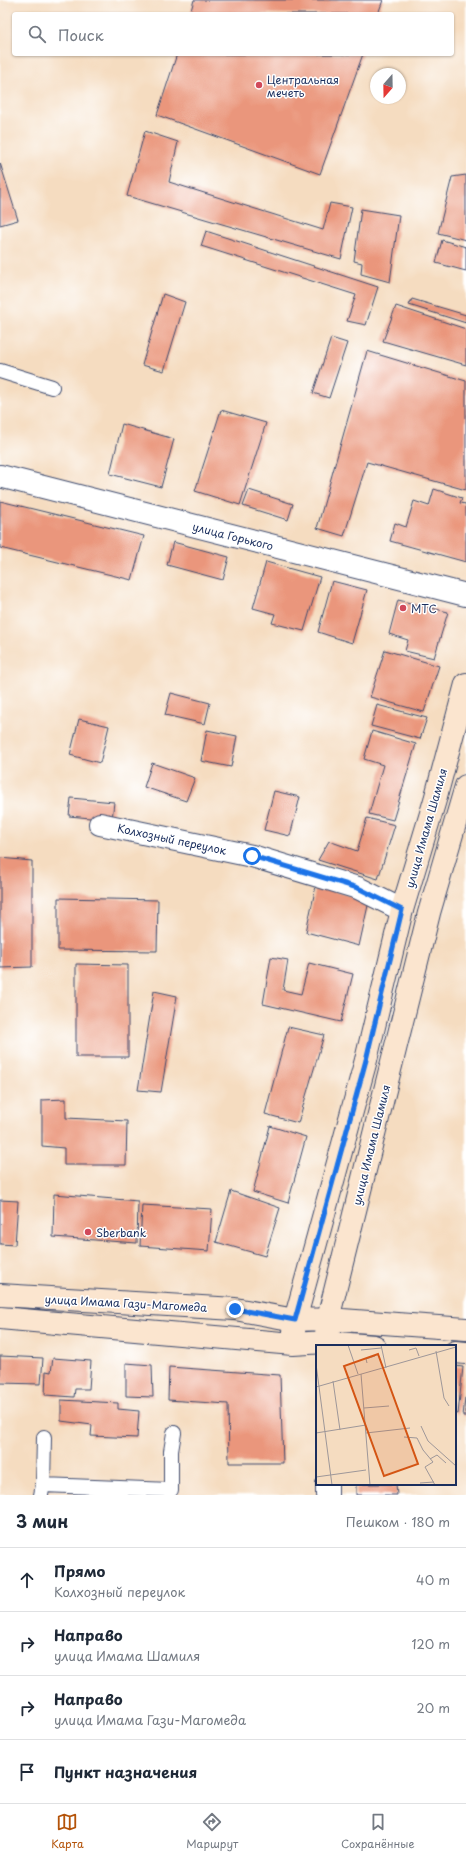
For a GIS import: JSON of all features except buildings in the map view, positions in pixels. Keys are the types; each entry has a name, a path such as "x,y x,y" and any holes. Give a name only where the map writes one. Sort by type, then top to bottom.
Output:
{"main road":[{"name":"улица Имама Шамиля","path":"293,1344 295,1320 366,1060 402,910 435,800 465,690"},
{"name":"улица Имама Шамиля","path":"325,1344 328,1319 429,913 466,786"},
{"name":"улица Имама Гази-Магомеда","path":"0,1295 235,1309 295,1320 328,1319 466,1329"},
{"path":"0,1318 293,1344 350,1345"},
{"path":"456,1352 466,1353"}],"street":[{"name":"улица Горького","path":"0,476 466,596"},
{"name":"Колхозный переулок","path":"100,824 252,856 358,888 402,910"},
{"path":"326,1485 327,1495"}],"lane":[{"path":"0,371 52,387"},
{"path":"44,1437 42,1490 171,1490 171,1451 174,1433"}],"place":[{"name":"Центральная мечеть","path":"259,85"},
{"name":"МТС","path":"403,608"},
{"name":"Sberbank","path":"88,1232"}],"route":[{"path":"235,1309 295,1320 366,1060 402,910 358,888 252,856"}]}
